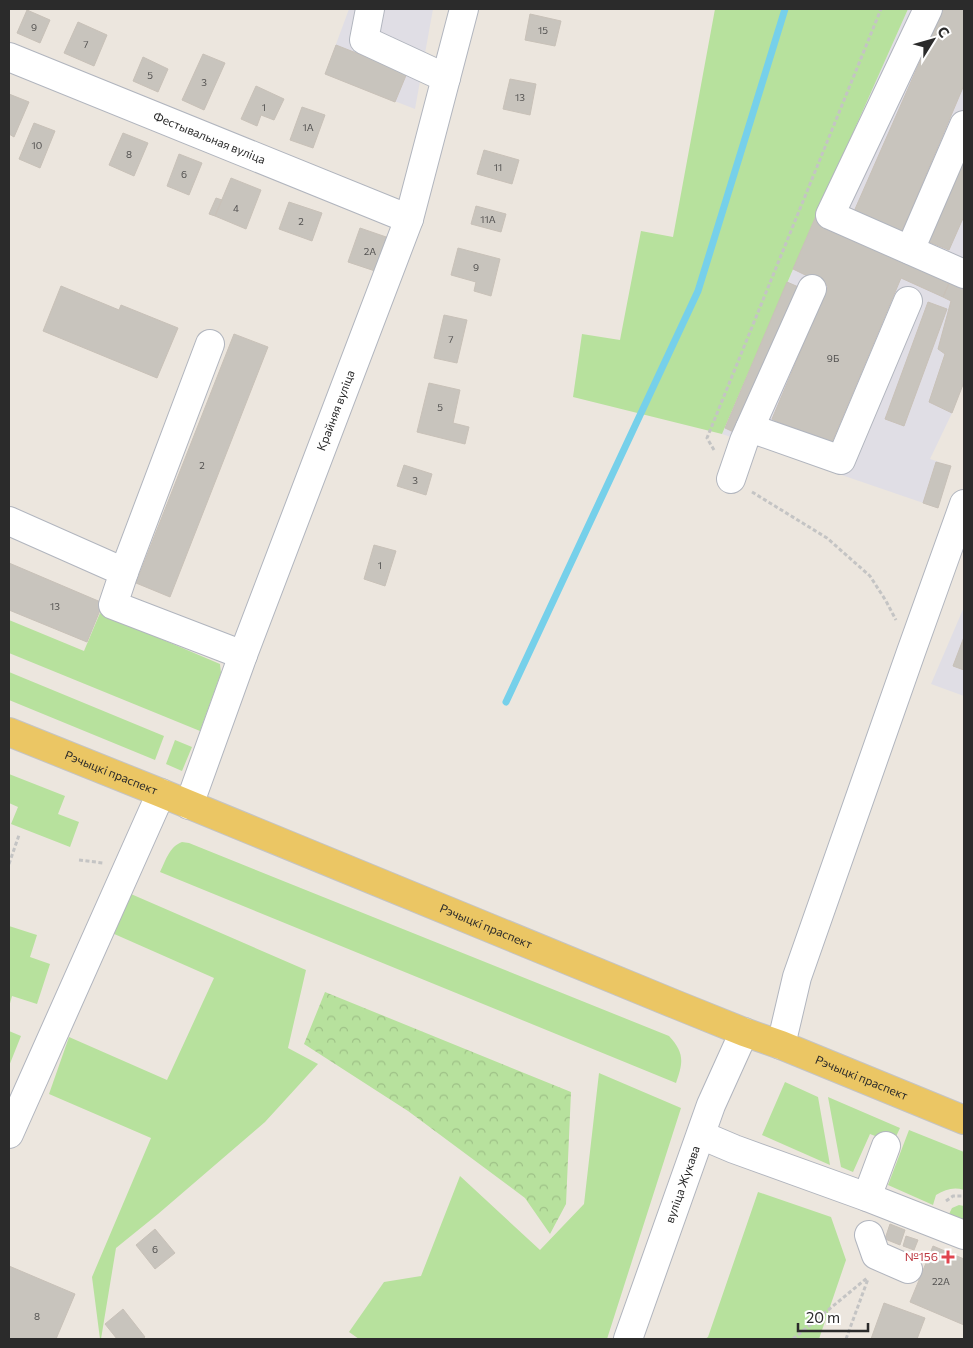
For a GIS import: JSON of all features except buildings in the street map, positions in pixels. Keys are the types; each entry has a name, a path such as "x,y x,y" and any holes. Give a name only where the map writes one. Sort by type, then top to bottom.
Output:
{"main road":[{"name":"Рэчыцкі праспект","path":"9,732 964,1120"}],"street":[{"path":"370,9 364,40 446,78"},
{"name":"Крайняя вуліца","path":"189,805 243,655 409,219 464,9"},
{"path":"928,9 830,215 910,250 962,267"},
{"name":"Фестывальная вуліца","path":"9,58 409,219"},
{"path":"910,250 964,125"},
{"path":"731,479 750,428 812,289"},
{"path":"750,428 841,460 908,301"},
{"path":"210,344 113,605 243,655"},
{"path":"781,1045 797,977 958,542 964,504"},
{"path":"9,521 124,572"},
{"path":"9,1134 161,793"},
{"name":"вуліца Жукава","path":"628,1339 711,1105 744,1032"},
{"path":"701,1135 734,1149 867,1197 964,1236"},
{"path":"867,1197 886,1146"},
{"path":"869,1235 876,1255 908,1270"}],"path":[{"path":"9,864 19,836"},
{"path":"79,860 110,864"},
{"path":"944,1203 953,1196 964,1196"},
{"path":"793,1339 868,1278 877,1281"}],"shaded area":[{"path":"349,9 433,9 415,109 325,74"},
{"path":"908,9 964,9 964,382 952,413 930,459 951,466 938,508 722,434"},
{"path":"964,607 964,696 931,684"}],"green space":[{"path":"715,9 908,9 722,434 573,397 582,334 620,340 641,231 673,237"},
{"path":"100,613 220,664 221,673 200,731 9,653 9,620 84,651"},
{"path":"9,672 164,736 155,760 9,700"},
{"path":"175,740 192,747 182,771 166,764"},
{"path":"9,774 65,796 58,814 79,822 70,847 11,824 18,807 9,803"},
{"path":"182,842 189,843 669,1036 678,1048 681,1058 676,1083 160,872 171,851"},
{"path":"131,894 306,970 288,1048 318,1064 265,1122 116,1248 100,1339 92,1277 151,1138 49,1094 69,1037 167,1080 214,978 112,933"},
{"path":"9,926 37,935 30,957 50,964 37,1004 12,996 9,1007"},
{"path":"325,992 571,1092 566,1204 550,1234 525,1198 408,1111 304,1044"},
{"path":"9,1031 21,1036 9,1066"},
{"path":"599,1073 681,1108 607,1339 359,1339 349,1332 384,1282 421,1276 460,1176 540,1250 584,1204"},
{"path":"785,1082 818,1097 830,1165 762,1135"},
{"path":"828,1097 900,1128 893,1143 870,1134 853,1172 841,1167"},
{"path":"909,1130 964,1152 964,1190 953,1189 940,1193 936,1195 933,1205 888,1185"},
{"path":"758,1192 831,1217 846,1260 819,1339 705,1339 708,1337"},
{"path":"959,1205 964,1206 964,1220 949,1214 952,1208"}],"waterway":[{"path":"506,702 698,291 785,9"}],"place":[{"name":"№156","path":"948,1257"}]}
